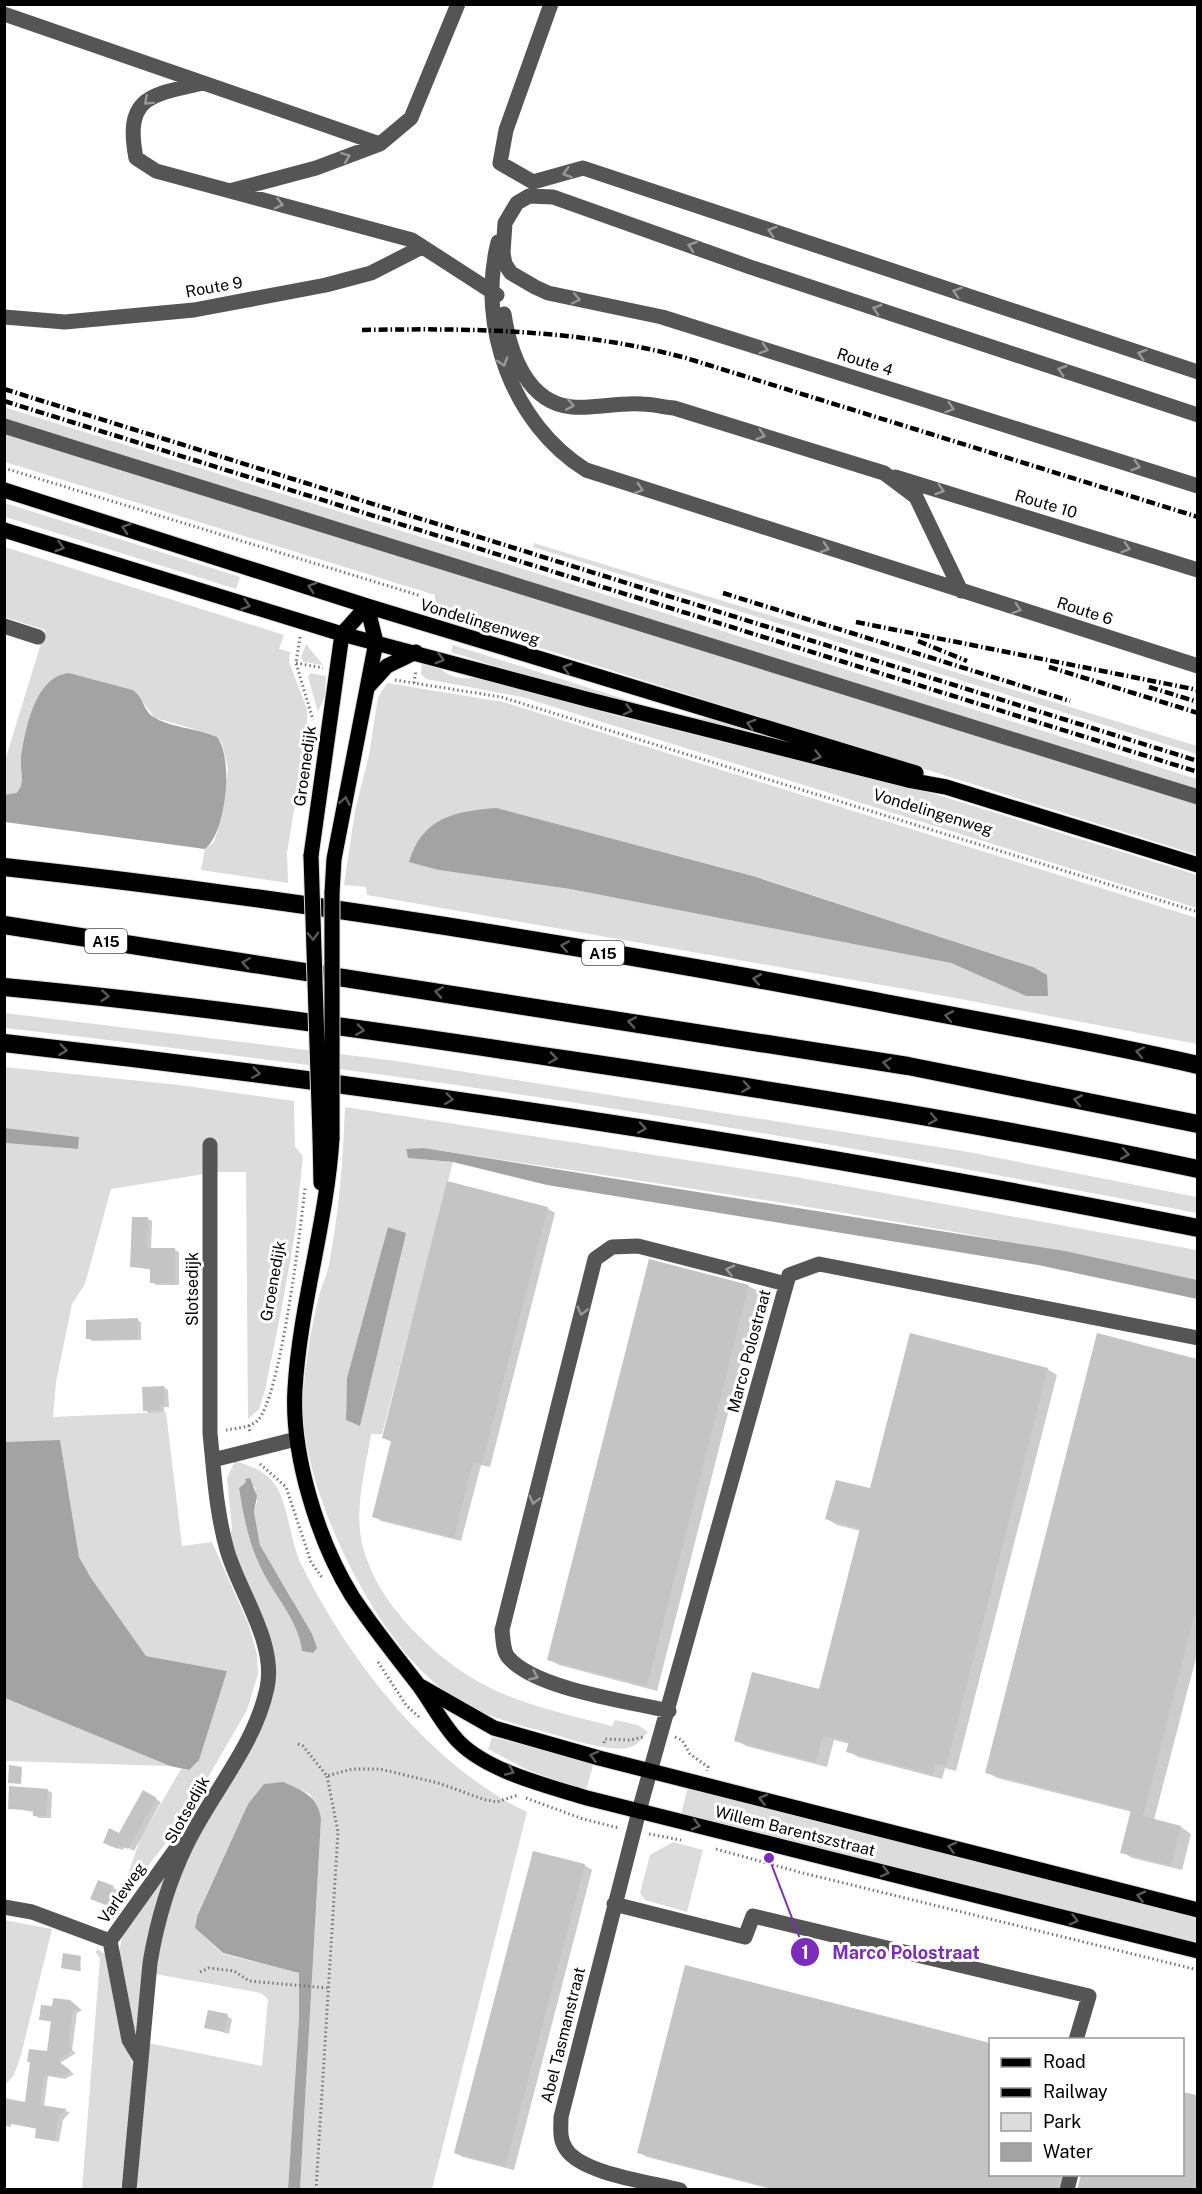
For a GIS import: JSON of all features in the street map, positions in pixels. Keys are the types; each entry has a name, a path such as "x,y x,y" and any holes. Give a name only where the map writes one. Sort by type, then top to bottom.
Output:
{"highway":[{"name":"A15","path":"4,867 176,885 470,930 775,982 1197,1065"},
{"name":"A15","path":"4,926 908,1066 1197,1124"},
{"name":"A15","path":"4,938 207,957"},
{"path":"4,987 173,1004 793,1094 1197,1169"},
{"path":"4,1043 508,1107 817,1156 1039,1196 1197,1228"}],"main road":[{"name":"Vondelingenweg","path":"4,490 367,606 912,771 946,787"},
{"name":"Vondelingenweg","path":"4,530 342,634 590,700 908,780 946,787 1197,865"},
{"path":"342,634 367,606"},
{"path":"367,606 376,642 367,687"},
{"name":"Groenedijk","path":"326,1138 311,856 342,634"},
{"path":"367,687 387,666 416,652"},
{"name":"Groenedijk","path":"296,1439 295,1390 302,1327 323,1198 334,859 367,687"},
{"name":"Willem Barentszstraat","path":"296,1439 310,1496 330,1553 346,1584 382,1640 419,1686 459,1742 487,1761 535,1782 639,1810 1197,1952"},
{"name":"Willem Barentszstraat","path":"419,1686 494,1728 1197,1910"}],"street":[{"path":"230,191 316,168 380,144 411,118 458,4"},
{"path":"551,4 506,130 500,162 533,182 583,168 1197,372"},
{"path":"4,14 380,144"},
{"path":"203,82 154,95 134,115 132,136 136,159 156,171 412,240 466,276 495,286 521,280"},
{"path":"495,286 495,253 505,223 516,203 529,196 553,197 750,267 1197,415"},
{"path":"505,223 503,253 506,264 511,273 521,280"},
{"name":"Route 9","path":"4,317 65,322 194,309 326,285 371,273 422,246"},
{"name":"Route 4","path":"521,280 548,293 662,317 1197,486"},
{"name":"Route 10","path":"495,286 517,363 536,392 550,400 571,407 641,404 674,408 1197,570"},
{"name":"Route 6","path":"495,286 495,330 505,370 527,410 557,449 573,462 601,477 1197,666"},
{"path":"4,426 1197,797"},
{"path":"884,473 916,497 961,591"},
{"path":"4,626 38,637"},
{"name":"Slotsedijk","path":"129,2190 150,1963 155,1932 172,1880 188,1842 249,1737 267,1688 268,1664 254,1611 228,1551 213,1479 210,1433 210,1145"},
{"path":"669,1711 546,1682 526,1673 506,1656 502,1630 595,1259 612,1247 638,1246 786,1284"},
{"name":"Marco Polostraat","path":"639,1810 669,1711 789,1275 819,1264 1197,1338"},
{"path":"213,1460 296,1439"},
{"name":"Abel Tasmanstraat","path":"639,1810 561,2117 560,2134 564,2147 581,2163 680,2190"},
{"name":"Varleweg","path":"141,2060 129,2040 110,1941 175,1850 188,1842"},
{"path":"614,1904 745,1936 753,1916 1089,1996 1077,2038"},
{"name":"Varleweg","path":"4,1907 32,1912 110,1941"}],"path":[{"path":"4,468 322,567"},
{"name":"Groenedijk","path":"296,663 312,709 313,722"},
{"name":"Vondelingenweg","path":"414,683 501,697 1197,912"},
{"name":"Groenedijk","path":"210,1433 249,1425 265,1410 271,1396 298,1244 306,1176"},
{"path":"298,1744 303,1746 327,1776 338,1832 316,2190"},
{"path":"327,1776 352,1769 380,1769 438,1784 486,1800 497,1802 518,1795"},
{"path":"200,1972 209,1968 234,1971 249,1981 327,1988"}],"green space":[{"path":"4,407 1197,779 1197,794 5,422"},
{"path":"4,431 1197,801 1197,855 433,614 435,595 5,462"},
{"path":"5,503 240,577 236,589 5,517"},
{"path":"534,543 1197,746 1197,754 533,547"},
{"path":"5,547 284,635 279,649 290,652 289,662 307,709 307,729 287,853 288,883 201,870 205,849 213,843 217,833 228,769 222,743 217,737 208,733 155,718 133,690 69,673 20,760 23,784 20,790 12,795 5,795 5,761 45,630 5,617"},
{"path":"306,644 323,665 304,662 301,658"},
{"path":"453,645 675,715 712,719 714,715 781,738 781,743 552,684 451,652"},
{"path":"422,663 435,663 444,672 455,677 480,676 613,715 928,792 1197,875 1197,908 522,697 426,679 421,674"},
{"path":"310,673 326,676 325,696 318,712 308,677"},
{"path":"387,683 503,702 1197,918 1197,1044 950,997 367,895 366,887 344,885 355,811 369,755 378,697","holes":["497,808 754,876 1033,967 1026,996 951,963 570,889 439,870"]},
{"path":"5,1013 396,1061 963,1151 1197,1197 1197,1213 884,1154 570,1102 288,1062 5,1028"},
{"path":"5,1067 179,1085 294,1101 295,1147 303,1156 295,1233 265,1390 259,1409 248,1419 246,1172 216,1172 111,1189 85,1284 72,1304 56,1382 53,1417 166,1412 182,1546 212,1542 248,1623 257,1654 258,1674 247,1710 181,1824 117,1905 140,1840 181,1769 189,1770 227,1671 146,1656 91,1578 79,1557 60,1441 5,1442 5,1143 77,1149 79,1137 5,1128"},
{"path":"345,1107 796,1177 1197,1250 1197,1280 1005,1241 812,1208 424,1148 406,1150 408,1158 453,1162 382,1434 371,1434 359,1512 361,1538 368,1564 394,1608 411,1628 457,1668 480,1682 503,1694 554,1711 612,1726 615,1720 638,1725 648,1732 639,1743 631,1747 622,1749 598,1746 498,1718 471,1707 436,1684 411,1659 387,1628 343,1553 326,1512 313,1471 305,1433 303,1398 313,1320 328,1269 332,1245 340,1186","holes":["389,1227 405,1234 363,1410 346,1419 347,1379"]},
{"path":"235,1461 258,1470 272,1481 284,1503 301,1564 342,1636 367,1672 425,1738 457,1767 491,1792 527,1812 432,2189 300,2189 321,1819 310,1794 282,1782 248,1804 197,1915 195,1928 223,1954 299,1973 299,2018 288,2189 135,2190 148,2043 262,2066 268,1999 261,1993 155,1974 173,1886 273,1679 230,1535 232,1529 227,1478","holes":["246,1482 255,1487 257,1502 254,1512 260,1545 292,1599 313,1653 302,1651 300,1639 290,1617 264,1575 252,1546 239,1488"]},
{"path":"5,1698 170,1766 5,1761"},
{"path":"492,1737 594,1762 586,1791 525,1769 488,1749"},
{"path":"688,1786 1197,1917 1197,1946 681,1815"},
{"path":"673,1842 703,1850 687,1912 645,1900 640,1893 650,1855"},
{"path":"172,1860 137,2036 134,2036 118,1960 122,1936"},
{"path":"4,1920 52,1929 21,2055 14,2075 5,2085"},
{"path":"97,1949 105,1954 108,1962 134,2070 121,2189 82,2190 100,1958 96,1953"}],"water":[{"path":"69,673 133,690 149,713 159,720 217,737 225,761 225,795 218,828 205,849 5,822 5,795 16,793 21,785 23,746 34,706 48,684 57,676"},
{"path":"497,808 753,876 1033,967 1047,975 1048,996 1026,996 951,963 570,889 439,870 409,862 422,835 442,819 468,811"},
{"path":"5,1128 79,1137 78,1149 5,1143"},
{"path":"424,1148 1065,1251 1197,1280 1197,1299 1038,1265 547,1185 453,1162 408,1158 406,1149"},
{"path":"388,1227 406,1233 360,1426 346,1420 347,1378"},
{"path":"60,1440 79,1557 91,1578 146,1656 227,1671 199,1760 189,1770 170,1766 5,1698 5,1442"},
{"path":"250,1478 257,1496 254,1512 260,1545 312,1634 317,1648 313,1653 302,1651 300,1639 290,1617 264,1575 252,1546 239,1488 246,1482 245,1479"},
{"path":"283,1782 303,1791 313,1799 321,1819 300,2190 288,2189 299,2018 299,1973 223,1953 195,1928 197,1916 248,1804 264,1784"}],"building":[{"path":"447,1181 548,1207 482,1464 473,1462 454,1538 372,1517 391,1441 382,1438"},
{"path":"132,1217 148,1217 147,1248 175,1248 175,1283 150,1283 150,1269 130,1267"},
{"path":"649,1259 749,1285 647,1686 547,1660"},
{"path":"138,1318 138,1339 86,1339 86,1320"},
{"path":"910,1333 1048,1368 946,1766 935,1763 932,1774 846,1752 849,1741 823,1735 816,1762 734,1741 752,1672 819,1689 860,1528 825,1519 836,1480 870,1488"},
{"path":"1097,1333 1197,1359 1197,1617 1194,1616 1143,1816 1181,1826 1171,1865 1120,1853 1131,1810 985,1773"},
{"path":"164,1386 164,1405 160,1405 160,1410 143,1411 142,1387"},
{"path":"9,1765 22,1767 21,1784 8,1783"},
{"path":"9,1786 48,1789 46,1816 33,1816 33,1810 8,1809"},
{"path":"143,1790 157,1798 128,1849 119,1845 118,1849 103,1843 109,1828 119,1833"},
{"path":"533,1851 585,1864 505,2167 454,2153"},
{"path":"98,1880 114,1886 106,1905 90,1899"},
{"path":"63,1953 81,1956 79,1971 61,1968"},
{"path":"685,1965 989,2043 989,2176 1061,2176 1058,2190 781,2190 637,2153"},
{"path":"53,1998 70,2000 79,2008 73,2011 68,2046 73,2050 57,2060 71,2071 60,2077 44,2075 40,2105 67,2109 58,2117 55,2141 35,2138 36,2128 4,2122 4,2098 25,2102 30,2062 27,2062 29,2049 47,2051 51,2021 39,2020 41,2005 52,2006"},
{"path":"208,2010 228,2014 224,2032 204,2028"},
{"path":"1184,2092 1197,2095 1197,2190 1077,2190 1081,2176 1184,2176"}],"railway":[{"path":"362,330 444,329 525,332 646,348 686,358 1198,517"},
{"path":"4,389 1198,761"},
{"path":"4,401 1198,772"},
{"path":"723,593 1070,701"},
{"path":"856,622 1198,690"},
{"path":"918,641 967,661"},
{"path":"1049,667 1198,713"},
{"path":"1149,687 1198,702"}],"place":[{"name":"Marco Polostraat","path":"769,1858"}]}
